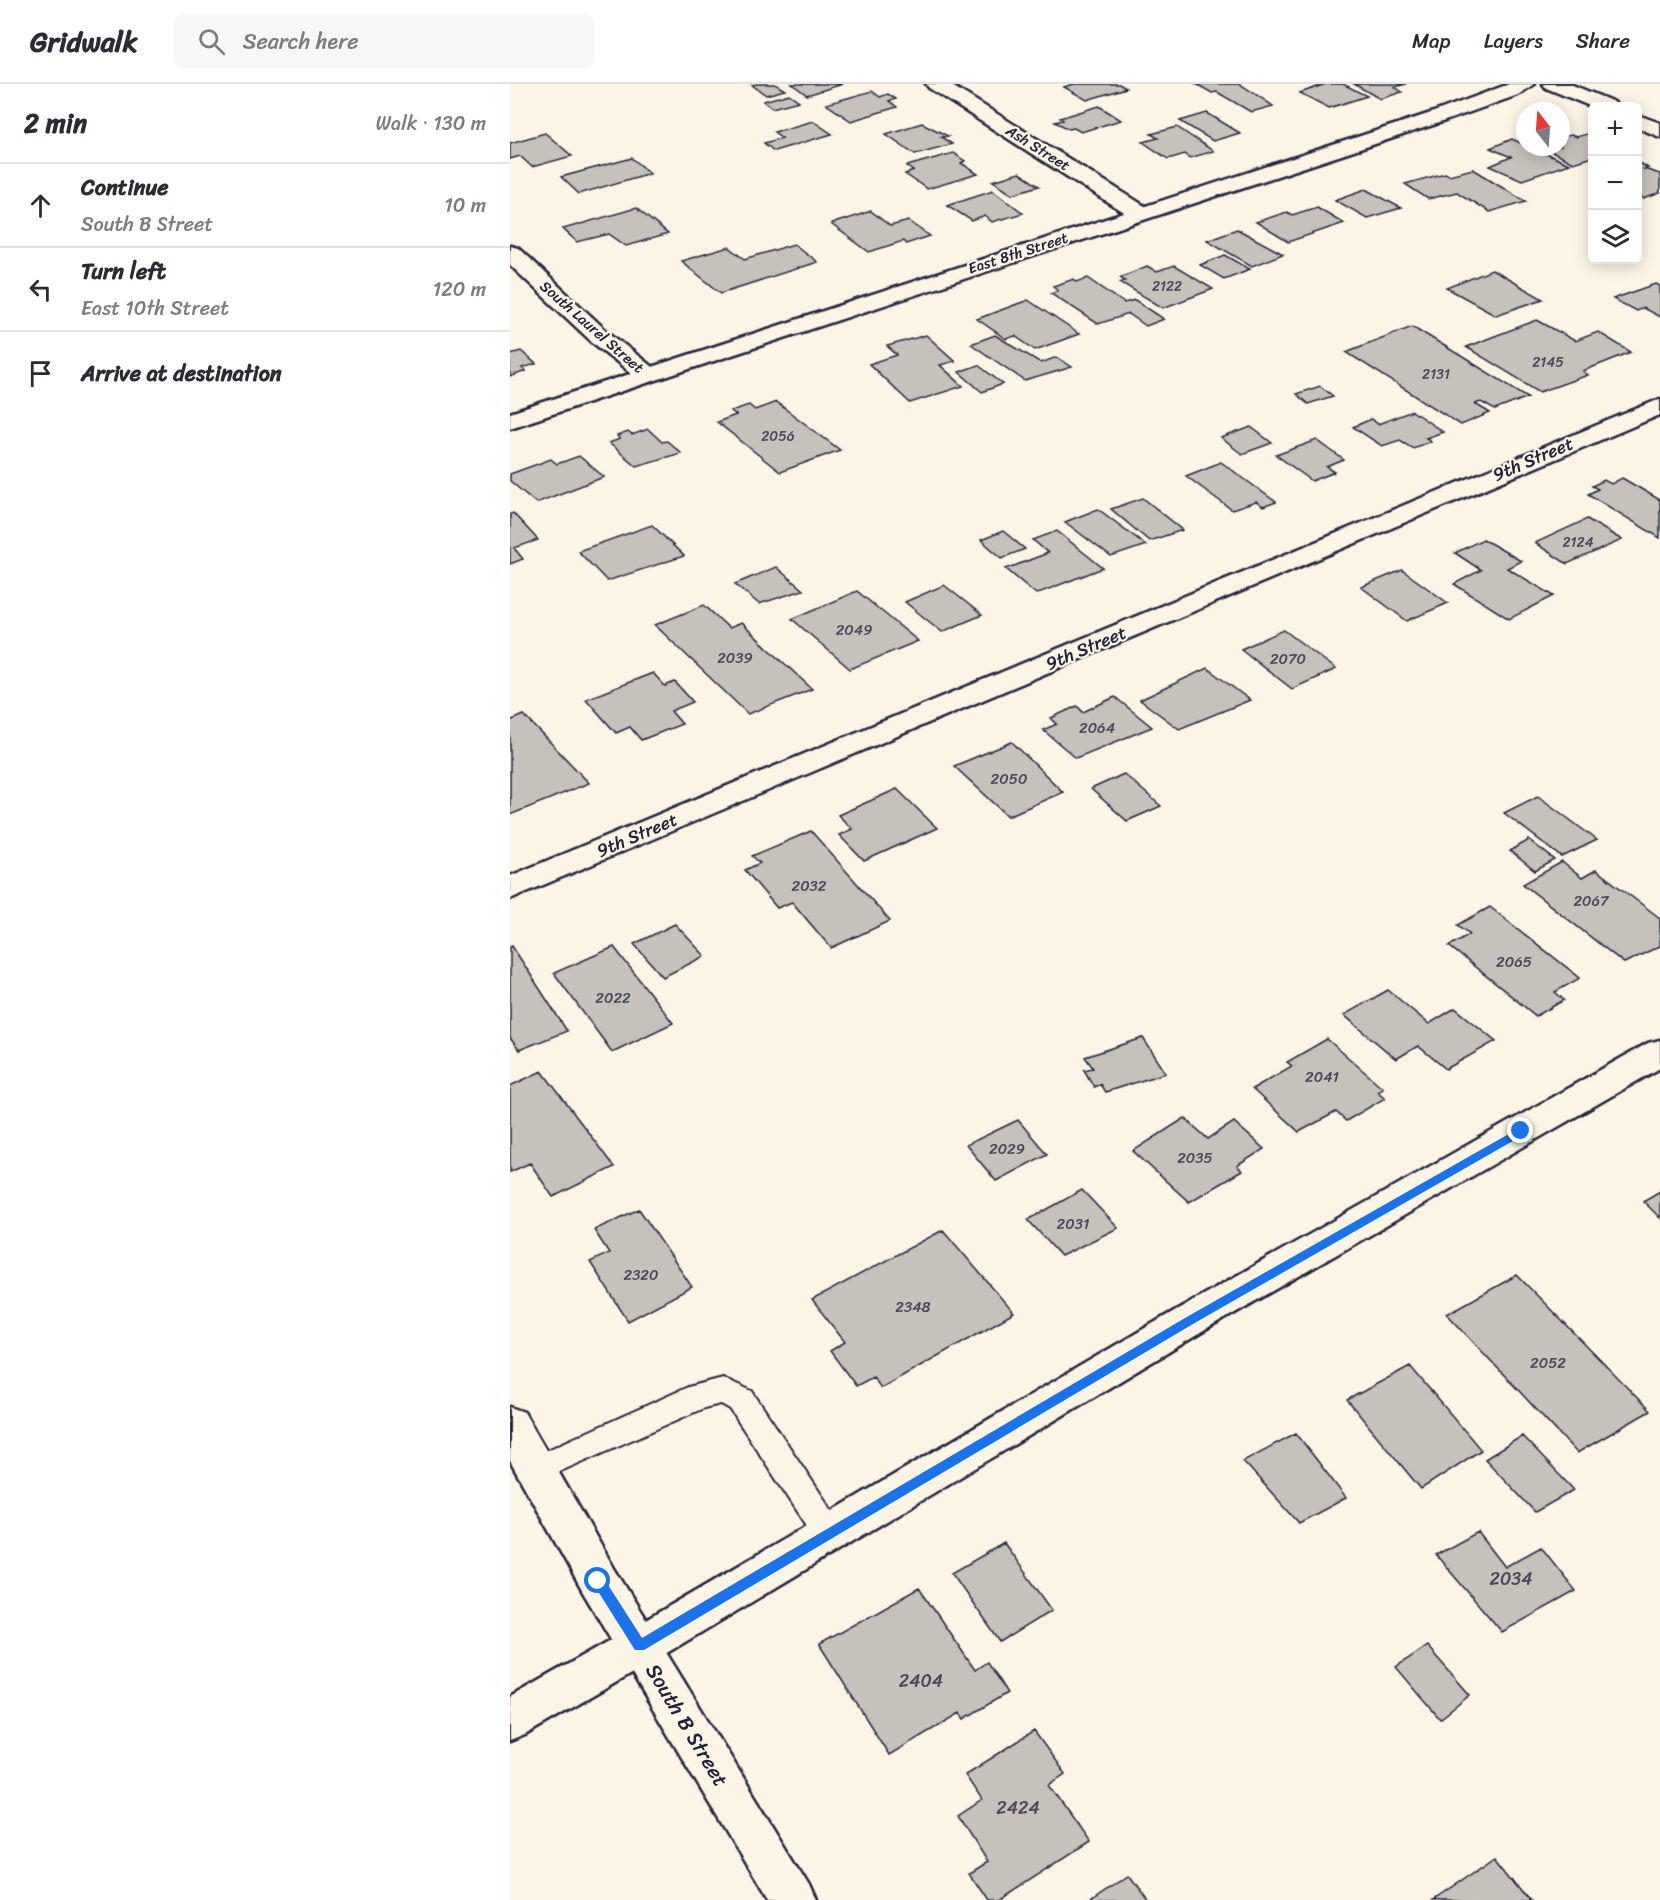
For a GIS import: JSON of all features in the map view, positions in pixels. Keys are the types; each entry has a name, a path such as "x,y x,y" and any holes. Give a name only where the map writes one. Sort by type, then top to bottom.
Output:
{"street":[{"name":"Ash Street","path":"936,84 1140,213"},
{"name":"East 8th Street","path":"510,420 1438,117 1511,91 1524,84"},
{"path":"1553,84 1597,102"},
{"path":"1642,123 1660,131"},
{"name":"South Laurel Street","path":"510,253 600,337 648,375"},
{"name":"9th Street","path":"510,888 1660,406"},
{"path":"510,1720 640,1646 1189,1321 1660,1052"},
{"name":"South B Street","path":"510,1424 598,1581 640,1646 793,1900"}],"lane":[{"path":"536,1469 699,1396 723,1391 741,1400 830,1534"}],"building":[{"path":"775,84 785,90 766,95 752,85"},
{"path":"792,84 843,84 807,95"},
{"path":"1074,84 1119,84 1126,88 1087,100 1064,87"},
{"path":"1196,84 1240,84 1273,106 1251,112 1217,92 1212,93"},
{"path":"1326,84 1343,84 1367,96 1329,108 1300,93"},
{"path":"1354,84 1406,84 1395,87 1402,92 1380,99"},
{"path":"872,91 880,97 888,94 896,99 889,101 897,107 851,121 826,104"},
{"path":"789,94 799,101 772,108 763,101"},
{"path":"1099,106 1121,120 1081,132 1055,122 1063,120 1060,118"},
{"path":"1207,113 1240,133 1213,141 1180,121"},
{"path":"813,121 832,134 774,151 764,143 782,138 774,132"},
{"path":"922,123 948,136 941,137 952,144 915,154 886,134"},
{"path":"1177,127 1213,151 1190,158 1185,154 1168,159 1143,142 1158,138 1151,134"},
{"path":"545,133 572,156 532,167 520,156 510,159 510,143"},
{"path":"1588,134 1588,158 1573,163 1559,156 1570,156 1570,135 1576,137"},
{"path":"1512,139 1516,141 1516,156 1551,156 1569,164 1522,180 1490,166 1511,157 1490,148"},
{"path":"953,153 965,161 961,163 978,174 927,189 905,174 914,171 907,166"},
{"path":"632,158 650,173 579,194 561,177"},
{"path":"1642,164 1648,168 1644,169 1660,174 1660,193 1642,198"},
{"path":"1473,169 1526,201 1489,212 1457,192 1428,199 1405,184 1445,173 1449,175"},
{"path":"1019,173 1039,186 1013,194 993,181"},
{"path":"1366,189 1401,208 1367,218 1335,200"},
{"path":"993,190 1023,213 992,222 985,216 972,221 947,205"},
{"path":"1317,207 1344,223 1288,242 1256,222 1287,212 1292,215"},
{"path":"636,208 668,234 626,246 609,234 577,242 563,229"},
{"path":"871,211 890,226 909,221 930,236 906,244 903,241 869,252 831,224"},
{"path":"1237,229 1283,254 1252,266 1207,240"},
{"path":"794,244 817,262 721,293 681,261 729,247 745,259"},
{"path":"1225,255 1250,269 1224,279 1200,265"},
{"path":"1147,266 1157,272 1174,266 1213,289 1163,308 1120,282 1125,280 1120,277"},
{"path":"1492,270 1543,299 1496,315 1447,288"},
{"path":"1088,278 1124,303 1135,300 1164,319 1146,326 1129,314 1098,324 1051,293 1058,290 1053,286 1074,279 1077,282"},
{"path":"1656,284 1660,286 1660,317 1643,308 1636,311 1613,299"},
{"path":"1028,300 1079,334 1035,350 1015,336 1006,339 977,319"},
{"path":"1537,320 1575,341 1598,332 1631,352 1583,371 1588,375 1540,392 1466,347"},
{"path":"1412,326 1528,397 1495,410 1481,402 1475,404 1490,413 1461,425 1346,352"},
{"path":"926,335 955,361 940,365 963,386 910,403 869,364 897,355 887,346"},
{"path":"995,335 1041,363 1057,357 1072,367 1025,381 971,344"},
{"path":"521,351 536,364 522,368 526,371 510,377 510,354"},
{"path":"978,365 1003,384 982,392 959,372"},
{"path":"1320,386 1333,396 1308,404 1296,394"},
{"path":"776,402 840,450 780,472 717,422 736,415 731,411 749,405 755,410"},
{"path":"1412,411 1443,432 1426,438 1431,441 1413,448 1400,440 1382,446 1353,427 1371,419 1378,424"},
{"path":"1251,427 1272,443 1242,454 1221,438"},
{"path":"648,429 662,442 667,441 681,453 636,466 609,443 620,439 617,436 628,432 632,435"},
{"path":"1317,440 1344,460 1327,467 1335,472 1312,481 1276,455"},
{"path":"579,456 604,477 536,503 510,481 510,474 551,459 557,464"},
{"path":"1221,462 1276,502 1263,507 1256,502 1232,510 1186,476"},
{"path":"1622,478 1660,500 1660,538 1588,494 1598,489 1592,486 1604,480 1611,484"},
{"path":"1143,498 1183,530 1149,541 1111,509"},
{"path":"1098,509 1146,545 1111,557 1065,522"},
{"path":"513,513 538,540 514,548 523,559 510,564 510,514"},
{"path":"1587,519 1622,540 1567,564 1535,543"},
{"path":"652,525 684,556 607,581 578,551"},
{"path":"1003,531 1025,549 1002,558 981,540"},
{"path":"1057,531 1103,568 1036,594 1006,569 1048,553 1033,540"},
{"path":"1483,539 1521,561 1507,568 1554,596 1509,619 1454,584 1481,570 1455,553"},
{"path":"776,567 803,590 759,604 735,584"},
{"path":"1402,570 1448,603 1407,621 1361,587"},
{"path":"944,585 982,615 942,632 905,602"},
{"path":"857,591 918,641 850,669 792,619"},
{"path":"704,605 729,628 741,623 812,689 748,714 655,625"},
{"path":"1284,630 1336,669 1292,689 1241,649"},
{"path":"1207,668 1250,700 1179,729 1140,700"},
{"path":"653,673 665,686 675,682 693,702 671,711 682,724 641,740 630,727 616,733 586,699"},
{"path":"1115,697 1152,727 1076,758 1043,730 1057,724 1051,718 1077,706 1083,712"},
{"path":"524,715 589,783 510,815 510,721"},
{"path":"1012,742 1063,792 1008,816 954,766"},
{"path":"1124,774 1161,806 1127,821 1091,789"},
{"path":"897,789 937,828 864,861 839,835 852,829 838,815"},
{"path":"1538,796 1597,840 1562,857 1504,813"},
{"path":"811,831 890,921 831,948 792,902 777,908 745,870 760,863 752,856"},
{"path":"1529,840 1555,860 1535,871 1510,851"},
{"path":"1562,862 1582,878 1596,870 1660,918 1660,946 1624,963 1523,884"},
{"path":"1490,907 1580,978 1555,992 1564,1000 1536,1016 1449,946 1470,934 1458,925"},
{"path":"675,924 705,956 663,977 634,944"},
{"path":"512,946 567,1031 519,1050 510,1038 510,947"},
{"path":"614,947 673,1023 612,1052 554,973"},
{"path":"1388,990 1429,1024 1455,1008 1496,1041 1446,1069 1418,1046 1396,1059 1344,1015"},
{"path":"1143,1038 1166,1073 1105,1092 1100,1084 1094,1087 1084,1070 1093,1068 1085,1057"},
{"path":"1327,1039 1383,1088 1377,1091 1385,1098 1346,1121 1336,1112 1299,1132 1252,1089 1292,1066 1287,1062"},
{"path":"542,1071 614,1167 553,1197 530,1163 510,1172 510,1086"},
{"path":"1185,1118 1208,1139 1234,1122 1264,1149 1237,1166 1242,1171 1189,1202 1133,1151"},
{"path":"1018,1120 1047,1154 996,1181 966,1145"},
{"path":"1082,1190 1118,1228 1061,1256 1028,1220"},
{"path":"1660,1191 1660,1218 1643,1201"},
{"path":"639,1209 692,1287 628,1321 590,1262 609,1253 594,1230"},
{"path":"943,1230 1014,1313 881,1388 873,1377 856,1386 830,1351 845,1342 812,1300"},
{"path":"1517,1275 1650,1411 1577,1453 1447,1314"},
{"path":"1410,1366 1481,1450 1421,1489 1347,1400"},
{"path":"1296,1433 1346,1498 1299,1523 1243,1461"},
{"path":"1522,1436 1574,1490 1535,1512 1485,1459"},
{"path":"1478,1532 1505,1567 1541,1547 1576,1591 1502,1632 1436,1555"},
{"path":"1004,1543 1052,1610 1000,1642 952,1573"},
{"path":"919,1588 975,1670 987,1662 1007,1693 964,1719 960,1713 889,1755 819,1644"},
{"path":"1427,1646 1470,1695 1440,1719 1396,1667"},
{"path":"1034,1731 1065,1774 1049,1785 1089,1842 999,1900 987,1900 969,1873 987,1862 958,1816 982,1800 965,1775"},
{"path":"1497,1856 1532,1900 1433,1900"},
{"path":"1127,1874 1146,1900 1089,1900"}],"route":[{"path":"598,1581 640,1646 1189,1321 1521,1131"}]}
